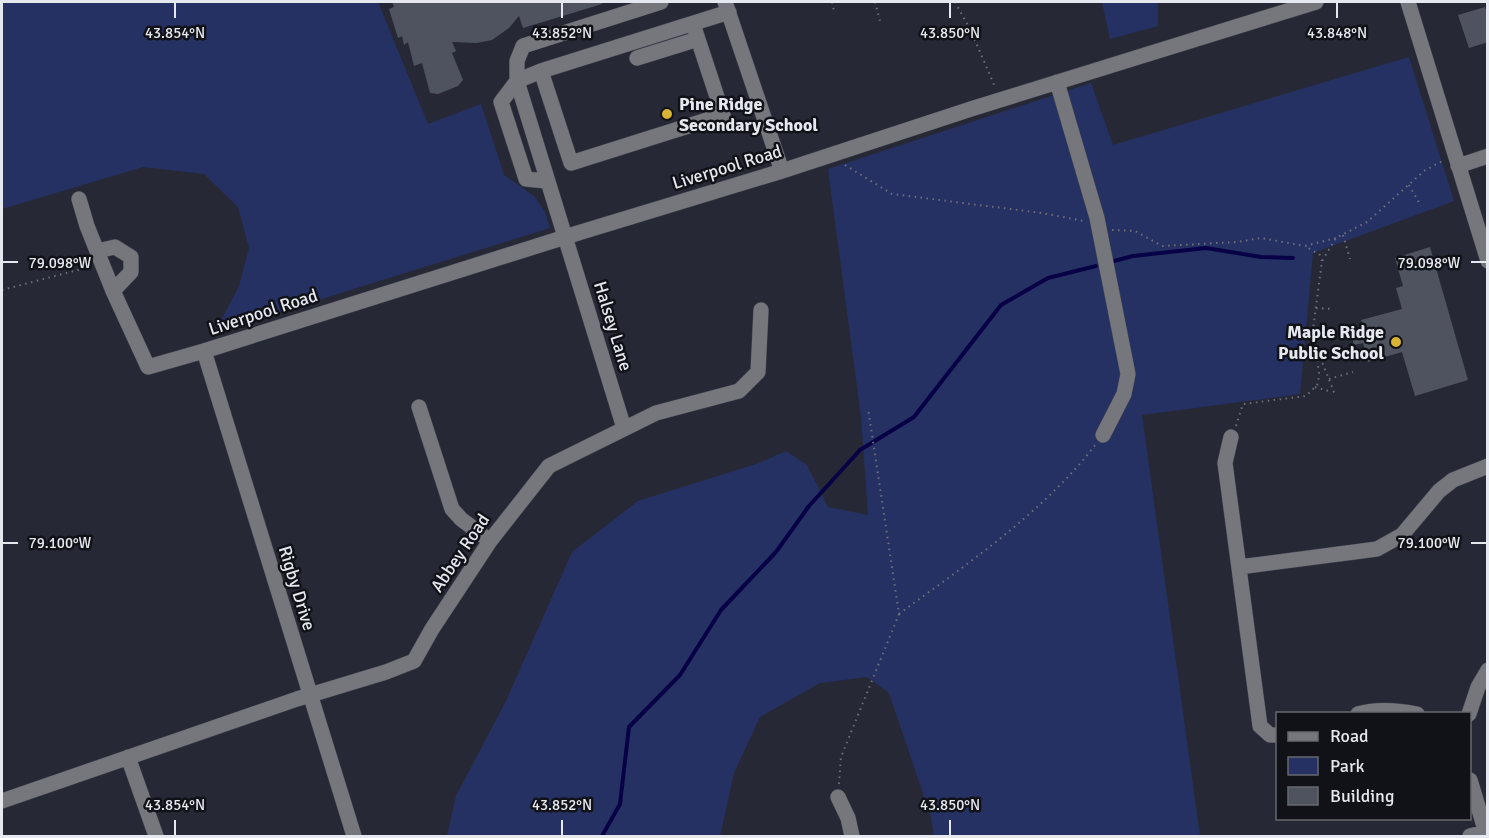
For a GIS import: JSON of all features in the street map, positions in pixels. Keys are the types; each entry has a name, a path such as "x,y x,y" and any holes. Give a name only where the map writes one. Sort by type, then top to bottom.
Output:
{"street":[{"path":"517,81 518,61 523,46 661,2"},
{"name":"Liverpool Road","path":"113,291 148,367 782,171 1057,82 1316,2"},
{"path":"1408,2 1488,261"},
{"path":"546,181 526,179 501,102 517,81 541,71 693,24 727,7 782,171"},
{"path":"541,71 571,163 723,115 693,24"},
{"path":"637,58 698,39"},
{"name":"Halsey Lane","path":"517,81 624,428"},
{"path":"1057,82 1098,224 1128,374 1124,394 1103,435"},
{"path":"1457,160 1488,156"},
{"path":"79,199 95,258 113,291 131,272 131,257 115,247 95,258"},
{"name":"Abbey Road","path":"2,801 414,661 432,629 490,541 549,466 656,413 739,391 758,372 761,310"},
{"name":"Rigby Drive","path":"204,351 354,837"},
{"path":"419,407 452,509 461,519 490,541"},
{"path":"1231,437 1225,463 1260,726 1270,735 1276,735"},
{"path":"1239,567 1377,549 1402,535 1439,491 1453,480 1488,466"},
{"path":"1470,712 1478,687 1488,670"},
{"path":"1364,712 1395,710 1406,712"},
{"path":"128,757 156,837"},
{"path":"1471,786 1480,835"},
{"path":"838,797 848,818 852,837"}],"path":[{"path":"832,2 834,11"},
{"path":"875,2 879,21"},
{"path":"955,2 971,31 995,87"},
{"path":"1305,246 1336,238 1367,222 1424,171 1457,160"},
{"path":"842,164 892,194 1042,213 1098,224 1114,231 1135,231 1162,246 1237,242 1261,238 1305,246 1320,255 1322,261"},
{"path":"1409,185 1421,206"},
{"path":"1343,235 1350,259"},
{"path":"1231,437 1243,404 1306,396 1318,384 1319,373 1313,329 1322,261 1336,238"},
{"path":"2,290 95,258"},
{"path":"1316,308 1334,309"},
{"path":"1316,346 1334,392"},
{"path":"1329,379 1353,372"},
{"path":"1315,387 1338,394"},
{"path":"838,797 841,757 899,614 868,408"},
{"path":"899,614 1010,530 1075,472 1103,435"}],"green space":[{"path":"2,2 378,2 428,124 481,104 504,175 535,197 545,212 550,228 215,332 239,286 249,248 238,207 204,174 143,167 2,209"},
{"path":"1102,2 1158,2 1158,26 1110,39"},
{"path":"1409,57 1454,201 1313,253 1300,394 1142,415 1200,836 934,836 931,817 889,693 867,677 820,683 760,717 734,773 720,836 447,836 456,796 506,701 572,552 638,501 756,464 786,451 807,465 828,507 868,515 861,417 828,169 1091,83 1113,145"}],"building":[{"path":"392,2 601,2 602,4 523,28 519,16 509,28 492,40 477,43 452,42 456,51 452,53 463,80 458,86 438,94 430,93 422,63 414,66 408,42 404,45 402,36 398,38 389,9 394,7"},
{"path":"1485,7 1485,9 1488,8 1488,42 1469,48 1458,15"},
{"path":"1430,247 1468,380 1415,396 1402,352 1368,362 1363,343 1354,345 1350,331 1364,327 1361,320 1402,309 1396,288 1403,286 1395,258"}],"waterway":[{"path":"1114,261 1133,256 1206,248 1261,257 1293,258"},
{"path":"602,836 620,804 629,727 680,675 721,610 776,552 809,506 860,450 914,417 1001,305 1048,278 1096,266"}],"place":[{"name":"Pine Ridge Secondary School","path":"667,114"},
{"name":"Maple Ridge Public School","path":"1396,342"}]}
